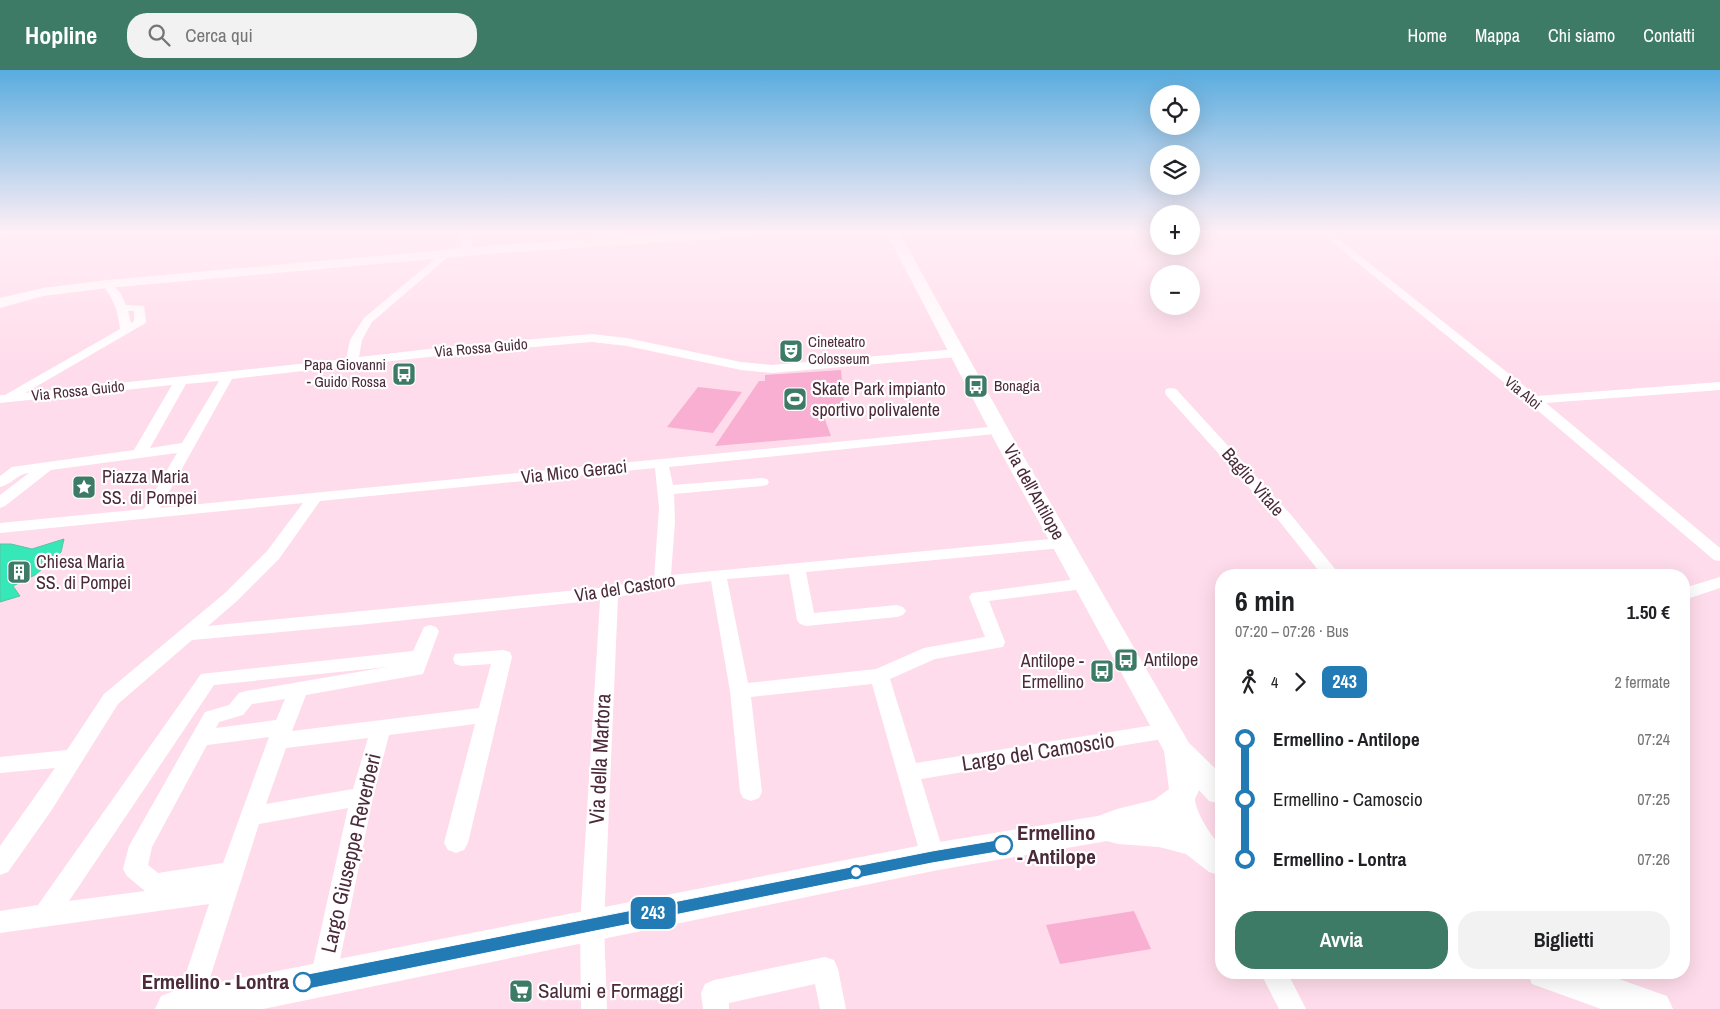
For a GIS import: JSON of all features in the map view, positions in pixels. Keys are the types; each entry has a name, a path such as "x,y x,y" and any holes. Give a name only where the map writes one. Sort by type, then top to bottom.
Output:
{"street":[{"path":"0,303 64,289 199,276"},
{"path":"352,361 356,340 368,320 420,276"},
{"name":"Via dell'Antilope","path":"916,276 999,430 1173,741"},
{"name":"Via Aloi","path":"1379,276 1534,400 1720,556"},
{"path":"1,399 126,330 123,308 113,290 107,284"},
{"name":"Via Rossa Guido","path":"1,399 228,376 464,349 592,338 627,342 741,366 772,369 957,353"},
{"path":"149,514 228,376"},
{"path":"139,454 181,381"},
{"path":"1534,400 1720,386"},
{"name":"Baglio Vitale","path":"1171,392 1286,519 1326,569"},
{"name":"Via Mico Geraci","path":"0,528 999,430"},
{"path":"0,483 17,470 187,447"},
{"path":"661,463 667,490 668,522 662,582"},
{"path":"0,503 46,466"},
{"path":"667,490 762,482"},
{"path":"0,865 74,758 111,699 231,596 273,555 314,497"},
{"name":"Via del Castoro","path":"187,634 358,619 609,593 662,582 718,575 1062,543"},
{"path":"797,568 806,620 897,611"},
{"path":"718,575 740,691 751,792"},
{"path":"1690,592 1720,582"},
{"path":"740,691 879,676 931,652 996,642 978,597 1085,584"},
{"name":"Via della Martora","path":"592,925 609,593"},
{"path":"246,698 416,669 430,631"},
{"path":"46,915 208,679 420,657"},
{"path":"456,844 503,657 462,659"},
{"path":"181,719 212,717 236,710 246,698 259,674"},
{"path":"879,676 932,857"},
{"path":"298,690 280,734 228,882 202,1006 323,979 932,857 1102,829 1157,832 1179,836 1210,853"},
{"path":"199,738 381,727 487,715"},
{"path":"212,717 141,846 135,870 154,884 228,882"},
{"name":"Largo Giuseppe Reverberi","path":"323,979 362,797 381,727"},
{"path":"1173,741 1215,786"},
{"path":"1173,741 1182,794 1182,806 1210,853"},
{"name":"Largo del Camoscio","path":"908,773 1173,741"},
{"path":"0,765 74,758"},
{"path":"1102,829 1117,822 1162,811 1189,786 1210,787 1215,789"},
{"path":"251,816 362,797"},
{"path":"0,922 228,882"},
{"path":"592,925 594,1009"},
{"path":"716,1009 714,993 825,969 833,1009"},
{"path":"1277,979 1293,1009"},
{"path":"1566,979 1654,1009"}],"shaded area":[{"name":"Skate Park impianto sportivo polivalente","path":"841,370 845,416 824,417 831,436 715,446 759,381 765,381 765,375"},
{"path":"698,387 742,392 713,433 667,427"},
{"path":"1134,911 1151,949 1060,964 1046,925"}],"building":[{"name":"Chiesa Maria SS. di Pompei","path":"64,539 61,552 53,560 35,575 13,586 20,596 0,602 0,544 11,544 32,549"}],"bus line":[{"name":"243","path":"303,982 932,857 1003,845"}],"place":[{"name":"Cineteatro Colosseum","path":"791,351"},
{"name":"Papa Giovanni - Guido Rossa","path":"404,374"},
{"name":"Bonagia","path":"976,386"},
{"name":"Skate Park impianto sportivo polivalente","path":"795,399"},
{"name":"Piazza Maria SS. di Pompei","path":"84,487"},
{"name":"Chiesa Maria SS. di Pompei","path":"19,572"},
{"name":"Antilope","path":"1126,660"},
{"name":"Antilope - Ermellino","path":"1102,671"},
{"name":"Ermellino - Antilope","path":"1003,845"},
{"name":"Ermellino - Lontra","path":"303,982"},
{"name":"Salumi e Formaggi","path":"521,991"}]}
